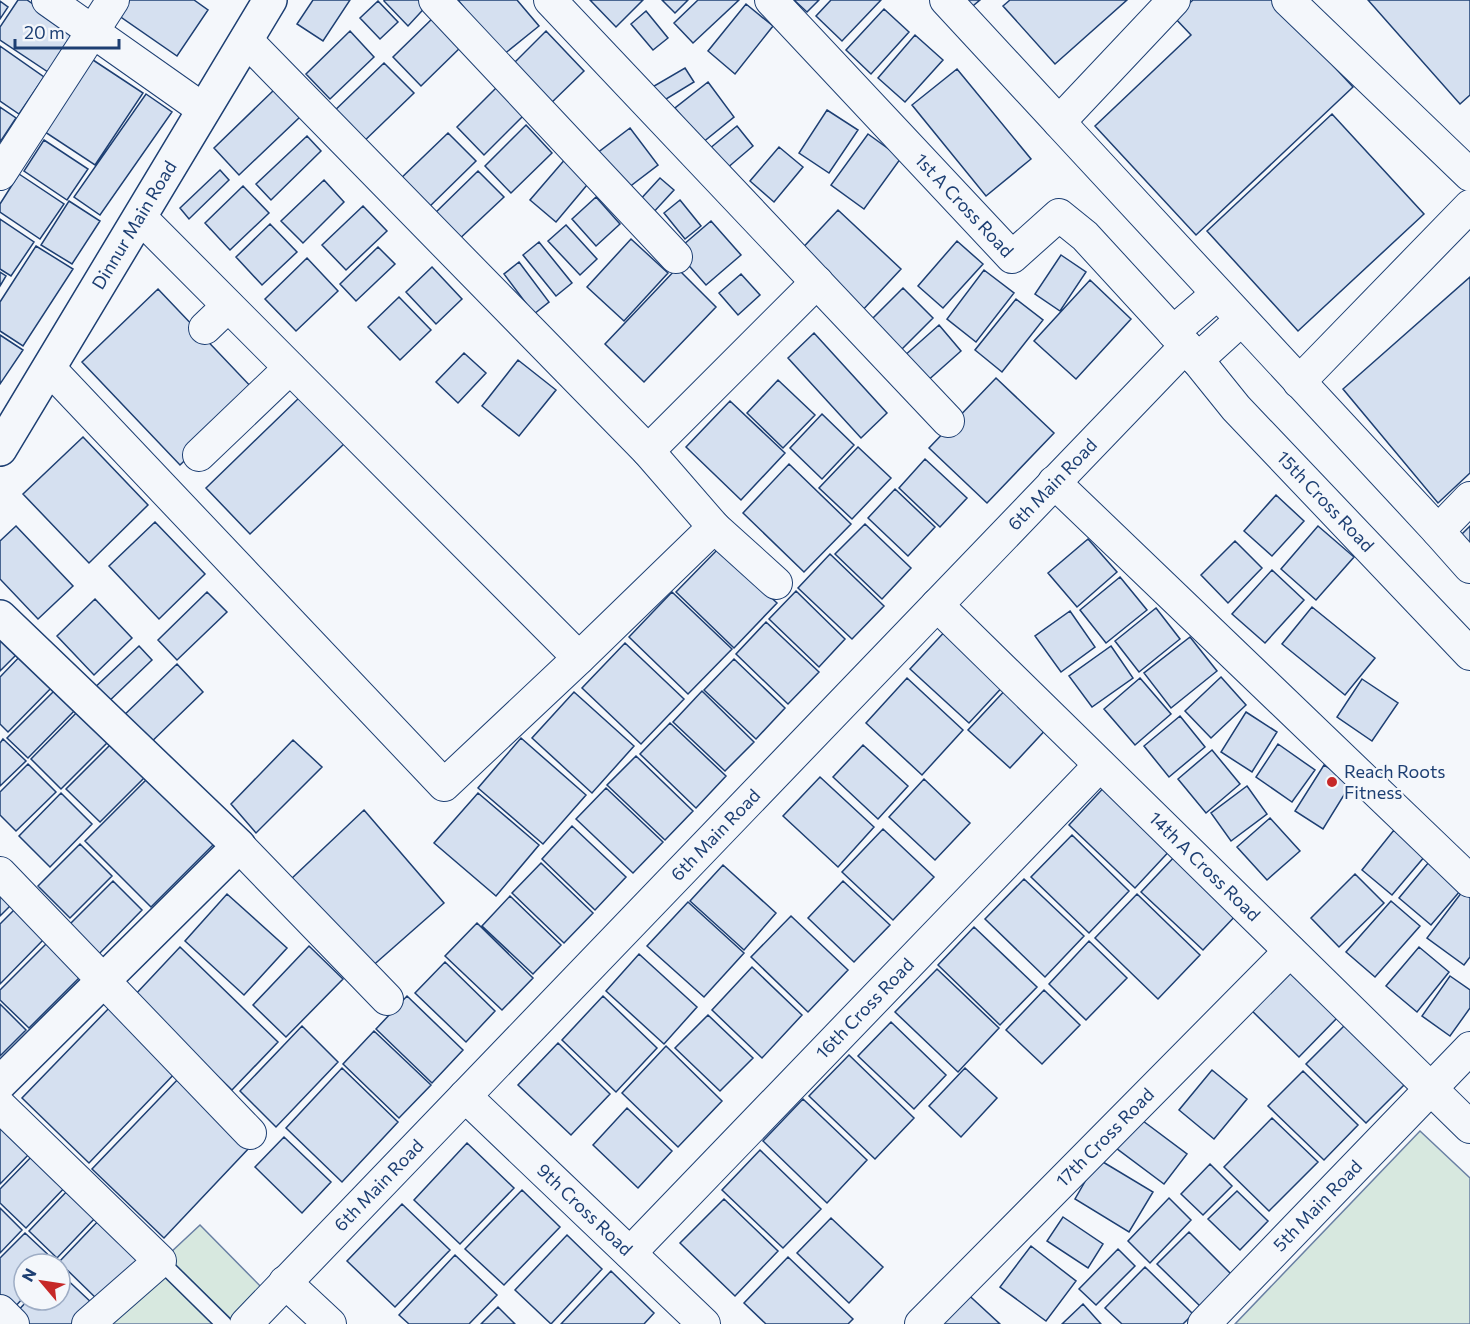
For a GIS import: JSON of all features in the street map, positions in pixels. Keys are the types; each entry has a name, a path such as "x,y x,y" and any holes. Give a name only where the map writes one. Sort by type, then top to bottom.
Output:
{"street":[{"path":"48,0 204,110"},
{"path":"0,174 113,0"},
{"name":"Dinnur Main Road","path":"0,449 270,0"},
{"path":"435,0 676,257"},
{"path":"550,0 948,421"},
{"name":"1st A Cross Road","path":"771,0 1012,257 1059,215 1085,236 1185,346"},
{"path":"946,0 1470,567"},
{"path":"1059,122 1174,0"},
{"path":"1288,0 1470,176"},
{"path":"246,40 648,451 714,527 776,583"},
{"path":"1299,382 1470,206"},
{"path":"140,218 579,658"},
{"path":"648,451 817,282"},
{"path":"1185,346 1218,294"},
{"path":"205,328 228,306"},
{"path":"1185,346 1241,320"},
{"name":"6th Main Road","path":"246,1324 1185,346"},
{"name":"15th Cross Road","path":"1185,346 1236,408 1470,654"},
{"path":"49,368 444,785 714,527"},
{"path":"199,455 290,368"},
{"path":"1054,483 1470,881"},
{"path":"1438,531 1470,498"},
{"name":"14th A Cross Road","path":"937,605 1470,1128"},
{"path":"0,617 239,846 387,999"},
{"name":"16th Cross Road","path":"630,1253 1100,765"},
{"path":"0,1083 239,846"},
{"path":"0,873 250,1133"},
{"name":"17th Cross Road","path":"921,1324 1290,951"},
{"name":"5th Main Road","path":"1204,1324 1470,1048"},
{"name":"9th Cross Road","path":"465,1096 704,1324"},
{"path":"0,1106 160,1261 88,1324"},
{"path":"285,1282 330,1324"},
{"path":"0,1311 13,1324"}],"lane":[{"path":"160,1261 224,1324"}],"shaded area":[{"path":"1420,1131 1470,1178 1470,1324 1235,1324"},
{"path":"200,1225 271,1297 246,1324 94,1324"}],"building":[{"path":"18,0 27,0 75,33 48,72 0,40 0,27"},
{"path":"124,0 194,0 208,10 177,56 115,13"},
{"path":"313,0 350,0 323,41 297,24"},
{"path":"384,0 432,0 408,26 384,1"},
{"path":"458,0 517,0 539,26 503,55"},
{"path":"590,0 643,0 616,27"},
{"path":"662,0 688,0 675,13"},
{"path":"698,0 739,0 693,43 674,23"},
{"path":"794,0 819,0 807,12"},
{"path":"831,0 881,0 842,41 816,16"},
{"path":"959,0 980,0 968,10"},
{"path":"1010,0 1127,0 1055,64 1003,6"},
{"path":"1193,0 1272,0 1353,87 1196,235 1095,126 1191,35 1174,17"},
{"path":"1368,0 1470,0 1470,95 1460,104"},
{"path":"0,1 8,7 0,19"},
{"path":"378,1 398,22 380,39 360,18"},
{"path":"746,4 773,26 735,74 708,51"},
{"path":"884,9 909,32 871,74 846,50"},
{"path":"646,11 668,38 653,50 631,24"},
{"path":"437,14 465,43 421,86 393,57"},
{"path":"350,31 374,57 330,99 306,74"},
{"path":"546,31 584,71 546,108 508,69"},
{"path":"915,35 943,60 905,102 878,78"},
{"path":"0,46 44,77 19,114 0,101"},
{"path":"90,58 143,93 95,165 42,130"},
{"path":"384,63 414,93 358,147 329,116"},
{"path":"685,68 694,82 658,104 649,89"},
{"path":"957,69 1031,159 986,196 912,105"},
{"path":"708,82 734,117 702,143 675,108"},
{"path":"497,87 524,115 484,155 457,127"},
{"path":"275,89 301,116 239,175 214,148"},
{"path":"146,94 172,112 100,215 74,197"},
{"path":"0,107 16,118 0,142"},
{"path":"827,110 858,130 829,173 799,153"},
{"path":"1332,114 1424,214 1298,331 1207,231"},
{"path":"526,125 552,153 511,193 485,166"},
{"path":"737,126 753,146 726,169 709,149"},
{"path":"630,128 658,165 624,191 596,154"},
{"path":"448,133 476,161 424,212 396,183"},
{"path":"868,134 901,158 864,209 831,185"},
{"path":"307,136 321,151 271,200 256,184"},
{"path":"44,140 88,169 67,200 24,171"},
{"path":"779,147 803,167 774,202 750,181"},
{"path":"567,157 592,179 556,222 530,200"},
{"path":"220,170 229,180 189,219 180,208"},
{"path":"478,171 504,197 455,243 430,218"},
{"path":"19,174 64,204 40,239 0,212 0,204"},
{"path":"660,178 674,190 651,215 638,202"},
{"path":"324,180 344,202 303,243 281,221"},
{"path":"243,186 269,213 230,250 205,223"},
{"path":"596,197 620,224 596,246 572,219"},
{"path":"680,200 701,226 685,239 664,213"},
{"path":"69,201 100,221 72,264 41,245"},
{"path":"363,206 387,231 346,270 322,245"},
{"path":"838,210 901,269 860,313 797,254"},
{"path":"0,219 34,242 11,276 0,269"},
{"path":"711,221 741,255 706,285 676,251"},
{"path":"270,224 297,252 262,285 236,257"},
{"path":"566,225 597,259 580,275 548,241"},
{"path":"631,239 668,273 624,321 587,287"},
{"path":"957,241 983,264 943,308 918,286"},
{"path":"539,242 572,283 556,296 523,255"},
{"path":"36,246 73,269 23,346 0,331 0,302"},
{"path":"378,247 395,264 356,301 340,284"},
{"path":"1061,255 1086,272 1060,311 1035,294"},
{"path":"307,258 338,291 296,331 265,299"},
{"path":"519,262 549,302 534,314 504,274"},
{"path":"432,267 462,299 436,324 406,292"},
{"path":"677,268 716,307 644,382 605,344"},
{"path":"984,270 1014,293 976,342 947,319"},
{"path":"0,272 6,276 0,286"},
{"path":"741,274 760,295 738,315 719,293"},
{"path":"1470,277 1470,473 1438,503 1343,389"},
{"path":"1090,280 1131,319 1076,379 1034,341"},
{"path":"903,288 933,318 896,355 866,325"},
{"path":"158,289 256,392 180,465 82,362"},
{"path":"399,297 431,330 400,360 368,327"},
{"path":"1016,299 1043,320 1002,372 975,350"},
{"path":"939,325 961,351 925,383 903,357"},
{"path":"814,333 887,413 861,438 788,358"},
{"path":"0,335 23,350 0,384"},
{"path":"464,353 486,373 458,403 436,382"},
{"path":"518,360 556,390 519,436 482,406"},
{"path":"996,378 1054,433 987,503 929,448"},
{"path":"778,380 815,415 783,448 747,413"},
{"path":"301,396 345,443 250,534 206,488"},
{"path":"730,401 785,453 741,500 686,447"},
{"path":"822,414 854,445 822,479 790,448"},
{"path":"83,437 148,505 89,563 23,494"},
{"path":"858,447 891,478 852,519 819,488"},
{"path":"925,459 967,498 940,527 899,488"},
{"path":"789,464 851,524 804,572 743,513"},
{"path":"895,489 935,527 908,556 868,518"},
{"path":"1276,495 1304,521 1272,556 1244,531"},
{"path":"155,522 205,574 159,619 109,566"},
{"path":"865,524 911,568 882,599 835,554"},
{"path":"16,526 73,586 38,619 0,579 0,541"},
{"path":"1318,526 1354,557 1316,600 1281,569"},
{"path":"1470,526 1470,544 1461,535"},
{"path":"1088,539 1117,572 1077,607 1048,573"},
{"path":"1235,541 1262,568 1228,603 1201,575"},
{"path":"719,548 777,603 734,648 676,592"},
{"path":"830,554 884,606 852,639 798,588"},
{"path":"1272,570 1304,600 1265,643 1232,614"},
{"path":"1120,577 1147,610 1106,643 1080,610"},
{"path":"796,591 845,639 819,667 769,619"},
{"path":"207,592 227,612 177,660 158,640"},
{"path":"672,592 732,649 688,694 629,637"},
{"path":"95,599 132,638 94,675 57,636"},
{"path":"1312,607 1375,658 1345,695 1282,644"},
{"path":"1156,608 1180,639 1139,672 1115,641"},
{"path":"1070,611 1095,647 1061,672 1035,636"},
{"path":"766,622 819,672 788,704 736,654"},
{"path":"0,623 24,647 0,671"},
{"path":"949,627 1008,681 969,723 910,669"},
{"path":"1190,637 1217,671 1171,708 1144,673"},
{"path":"625,643 684,699 641,744 582,688"},
{"path":"139,646 152,660 104,706 90,692"},
{"path":"1111,646 1133,678 1092,707 1069,676"},
{"path":"26,650 58,681 8,732 0,724 0,677"},
{"path":"734,659 785,708 756,739 704,690"},
{"path":"177,664 203,692 144,749 118,721"},
{"path":"1221,677 1246,705 1211,738 1185,711"},
{"path":"907,678 963,730 922,775 866,723"},
{"path":"1140,678 1171,714 1135,745 1104,709"},
{"path":"1362,679 1398,703 1372,741 1337,717"},
{"path":"1009,686 1050,725 1010,768 968,730"},
{"path":"58,687 78,707 28,758 7,738"},
{"path":"702,691 754,742 725,771 673,722"},
{"path":"574,692 634,746 592,793 532,738"},
{"path":"83,706 113,737 61,789 31,759"},
{"path":"1246,712 1277,732 1252,772 1221,752"},
{"path":"1180,716 1205,747 1169,777 1144,746"},
{"path":"670,723 726,776 696,808 640,754"},
{"path":"119,736 152,770 100,822 66,789"},
{"path":"521,738 586,795 543,844 478,788"},
{"path":"3,739 26,761 0,786 0,743"},
{"path":"293,740 322,767 256,833 231,804"},
{"path":"1278,744 1315,770 1292,802 1256,777"},
{"path":"863,745 908,786 878,819 833,777"},
{"path":"1212,750 1240,784 1206,813 1178,779"},
{"path":"636,756 693,811 665,840 607,785"},
{"path":"28,764 56,792 16,831 0,815 0,792"},
{"path":"1324,765 1352,782 1323,829 1295,811"},
{"path":"154,772 220,838 151,907 85,841"},
{"path":"820,777 874,827 838,867 783,816"},
{"path":"924,779 970,823 935,860 889,817"},
{"path":"1109,782 1175,845 1135,888 1069,825"},
{"path":"1247,786 1267,814 1231,841 1211,813"},
{"path":"606,788 663,842 633,873 576,819"},
{"path":"61,793 92,824 50,867 19,836"},
{"path":"478,793 539,845 496,896 434,843"},
{"path":"364,810 444,903 369,969 290,880"},
{"path":"1270,818 1300,851 1267,880 1237,847"},
{"path":"572,826 626,877 595,910 542,859"},
{"path":"883,829 934,877 893,920 842,872"},
{"path":"1394,830 1425,856 1392,895 1362,870"},
{"path":"1072,835 1129,891 1089,933 1031,877"},
{"path":"80,844 112,876 70,918 38,886"},
{"path":"1177,854 1239,912 1203,950 1141,892"},
{"path":"1434,856 1466,884 1431,925 1399,898"},
{"path":"541,863 593,913 564,943 512,893"},
{"path":"723,865 776,913 744,950 690,901"},
{"path":"1355,874 1384,903 1339,947 1311,918"},
{"path":"1024,879 1084,936 1045,977 985,919"},
{"path":"113,881 142,910 97,956 68,926"},
{"path":"843,881 890,925 854,962 808,918"},
{"path":"0,886 15,901 0,916"},
{"path":"1462,892 1470,897 1470,957 1464,965 1427,938"},
{"path":"227,894 287,948 244,995 185,941"},
{"path":"1137,894 1200,955 1158,999 1095,938"},
{"path":"510,896 561,945 533,974 482,926"},
{"path":"1391,901 1420,926 1375,977 1346,952"},
{"path":"688,902 744,953 704,997 647,946"},
{"path":"16,908 46,937 0,984 0,924"},
{"path":"791,916 848,970 808,1012 751,957"},
{"path":"477,923 533,978 502,1010 445,956"},
{"path":"974,927 1037,987 1000,1025 938,965"},
{"path":"1089,941 1127,978 1086,1020 1049,984"},
{"path":"47,943 81,976 29,1028 0,1000 0,990"},
{"path":"309,946 343,979 286,1037 253,1005"},
{"path":"180,947 278,1042 232,1090 134,996"},
{"path":"1419,947 1449,972 1417,1012 1386,986"},
{"path":"639,954 697,1007 664,1044 606,991"},
{"path":"445,962 495,1011 466,1042 415,993"},
{"path":"1287,965 1339,1016 1299,1057 1247,1006"},
{"path":"752,967 802,1015 762,1058 712,1010"},
{"path":"937,969 999,1028 958,1072 895,1012"},
{"path":"1450,976 1470,990 1470,1008 1450,1036 1422,1016"},
{"path":"1044,990 1080,1025 1042,1064 1006,1030"},
{"path":"407,996 463,1050 432,1083 376,1029"},
{"path":"603,996 657,1048 616,1092 562,1040"},
{"path":"0,1004 26,1030 0,1056"},
{"path":"111,1006 178,1070 89,1163 22,1098"},
{"path":"708,1015 753,1058 720,1091 675,1048"},
{"path":"891,1022 946,1075 914,1109 858,1056"},
{"path":"1346,1024 1406,1083 1366,1123 1306,1064"},
{"path":"302,1026 338,1062 276,1127 240,1091"},
{"path":"374,1031 431,1085 399,1118 343,1064"},
{"path":"558,1043 610,1094 571,1135 518,1085"},
{"path":"666,1046 722,1101 678,1147 622,1093"},
{"path":"849,1055 914,1118 875,1159 809,1096"},
{"path":"342,1068 398,1122 342,1182 286,1128"},
{"path":"965,1068 997,1098 961,1137 929,1106"},
{"path":"1212,1070 1247,1099 1214,1139 1179,1110"},
{"path":"1303,1071 1358,1125 1324,1160 1268,1106"},
{"path":"179,1078 250,1147 164,1238 92,1169"},
{"path":"803,1099 867,1160 827,1203 763,1141"},
{"path":"627,1108 672,1151 638,1188 593,1145"},
{"path":"1139,1118 1187,1154 1164,1184 1116,1148"},
{"path":"1272,1118 1318,1162 1269,1211 1224,1167"},
{"path":"0,1123 31,1152 0,1184"},
{"path":"284,1137 331,1182 302,1213 255,1167"},
{"path":"467,1143 514,1188 460,1244 414,1200"},
{"path":"760,1150 821,1209 783,1248 722,1190"},
{"path":"36,1152 69,1183 26,1228 0,1203 0,1189"},
{"path":"1098,1159 1153,1192 1129,1232 1075,1199"},
{"path":"1210,1164 1232,1186 1203,1215 1181,1194"},
{"path":"69,1189 97,1216 63,1252 51,1252 29,1231"},
{"path":"522,1190 560,1227 504,1285 465,1249"},
{"path":"1237,1191 1268,1221 1240,1250 1208,1219"},
{"path":"1169,1198 1191,1220 1150,1263 1128,1241"},
{"path":"724,1199 778,1251 735,1296 680,1243"},
{"path":"402,1204 450,1250 395,1307 347,1261"},
{"path":"0,1208 22,1230 0,1253"},
{"path":"1063,1217 1103,1244 1088,1268 1047,1241"},
{"path":"101,1218 142,1258 100,1302 72,1275 72,1252 69,1252"},
{"path":"831,1218 883,1267 849,1303 797,1253"},
{"path":"1189,1232 1233,1276 1202,1308 1157,1264"},
{"path":"25,1233 45,1252 12,1252 12,1310 0,1299 0,1258"},
{"path":"567,1235 602,1269 551,1324 515,1290"},
{"path":"1031,1246 1076,1281 1046,1321 1000,1287"},
{"path":"1118,1249 1135,1266 1096,1305 1079,1289"},
{"path":"455,1255 497,1295 469,1324 409,1324 399,1315"},
{"path":"788,1257 853,1319 848,1324 766,1324 744,1303"},
{"path":"1145,1267 1193,1314 1183,1324 1122,1324 1105,1308"},
{"path":"611,1271 654,1313 644,1324 561,1324"},
{"path":"72,1284 94,1305 76,1324 23,1324 14,1315 17,1312 72,1312"},
{"path":"961,1288 1000,1324 937,1324"},
{"path":"1083,1304 1101,1324 1062,1324"},
{"path":"498,1307 515,1324 481,1324"}],"place":[{"name":"Reach Roots Fitness","path":"1332,782"}]}
